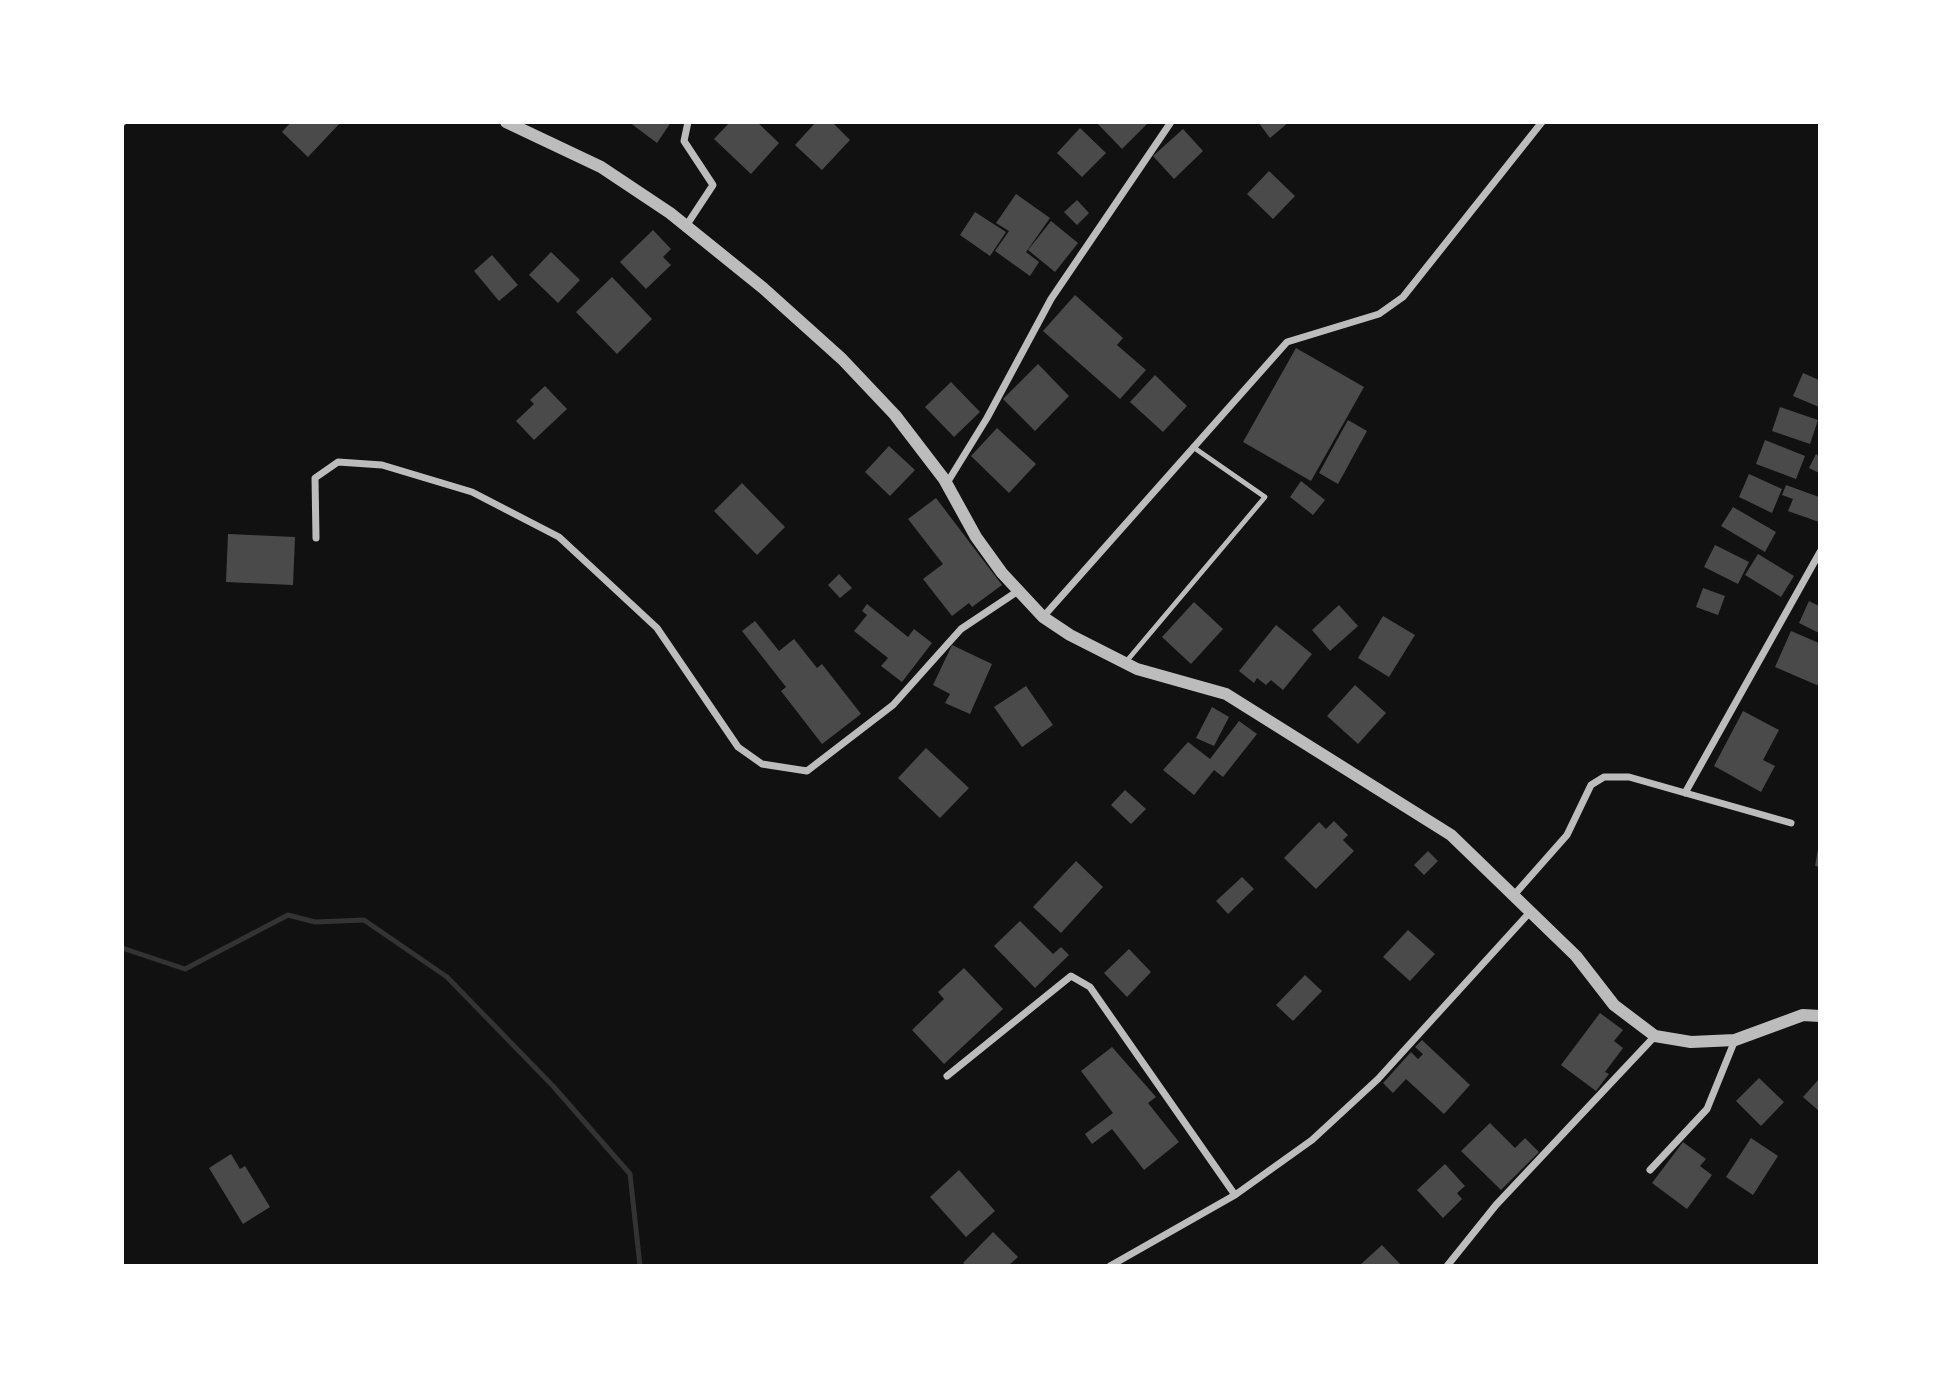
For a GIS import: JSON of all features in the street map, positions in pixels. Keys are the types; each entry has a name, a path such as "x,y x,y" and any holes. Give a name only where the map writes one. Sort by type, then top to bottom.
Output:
{"street":[{"path":"506,122 601,167 687,226 763,288 842,359 895,415 946,484 976,537 1018,591 1044,617 1070,635 1125,663 1226,694 1451,835 1576,956 1614,1005 1655,1036 1691,1042 1735,1040 1803,1015 1819,1016"},
{"path":"687,226 713,185 684,141 688,122"},
{"path":"946,484 987,418 1051,299 1171,122"},
{"path":"1044,617 1287,342 1380,314 1403,297 1542,122"},
{"path":"316,538 315,478 338,462 382,464 472,492 559,537 657,628 738,747 762,764 807,771 893,705 961,629 1018,591"},
{"path":"1685,793 1819,552"},
{"path":"1514,895 1567,835 1591,785 1604,777 1629,777 1791,823"},
{"path":"1110,1265 1235,1195 1311,1140 1378,1079 1531,911"},
{"path":"947,1076 1071,976 1090,987 1235,1195"},
{"path":"1447,1265 1496,1205 1655,1036"},
{"path":"1650,1170 1707,1109 1735,1040"}],"lane":[{"path":"1125,663 1265,496 1193,447"}],"building":[{"path":"291,122 341,122 308,157 282,132"},
{"path":"629,122 671,122 657,143"},
{"path":"730,122 757,122 779,143 751,174 714,139"},
{"path":"816,122 832,122 850,140 822,170 795,145"},
{"path":"1096,122 1149,122 1122,149"},
{"path":"1258,122 1289,122 1270,138"},
{"path":"1080,128 1106,153 1082,177 1057,153"},
{"path":"1183,129 1203,151 1174,179 1153,156"},
{"path":"1269,171 1295,196 1273,219 1247,194"},
{"path":"1016,194 1050,218 1026,252 1039,262 1030,276 995,251 1009,231 996,223"},
{"path":"1077,200 1089,213 1077,225 1064,212"},
{"path":"975,212 1006,232 990,256 960,235"},
{"path":"1051,221 1078,243 1055,272 1028,250"},
{"path":"653,230 671,249 663,257 671,265 646,289 620,262"},
{"path":"551,252 580,280 558,303 529,275"},
{"path":"492,255 518,285 499,301 474,271"},
{"path":"612,277 652,319 617,354 576,312"},
{"path":"1075,295 1123,338 1117,345 1146,370 1120,399 1043,331"},
{"path":"1296,348 1364,387 1311,481 1243,442"},
{"path":"1038,364 1069,396 1035,431 1003,399"},
{"path":"1803,373 1819,380 1819,407 1793,396"},
{"path":"1155,375 1187,406 1163,432 1130,402"},
{"path":"951,382 980,412 954,437 925,407"},
{"path":"545,386 567,409 534,440 516,421 534,404 530,400"},
{"path":"1780,407 1818,420 1810,444 1772,431"},
{"path":"1348,420 1367,431 1338,484 1319,473"},
{"path":"997,428 1036,464 1009,493 971,456"},
{"path":"1765,440 1805,456 1796,479 1756,464"},
{"path":"889,446 915,470 890,496 865,472"},
{"path":"1816,454 1819,456 1819,473 1809,468"},
{"path":"1749,474 1782,489 1772,513 1739,497"},
{"path":"1301,481 1325,500 1313,515 1290,497"},
{"path":"742,483 785,527 757,555 714,511"},
{"path":"1786,485 1819,497 1819,522 1788,511 1793,499 1782,495"},
{"path":"936,498 1002,585 972,607 969,603 952,616 923,579 943,564 908,519"},
{"path":"1733,507 1776,532 1765,552 1721,526"},
{"path":"228,534 295,537 293,585 226,582"},
{"path":"1715,545 1749,562 1738,584 1704,567"},
{"path":"1758,554 1794,576 1781,597 1745,575"},
{"path":"839,574 852,588 840,598 828,585"},
{"path":"1703,588 1725,596 1718,615 1696,607"},
{"path":"1809,601 1819,606 1819,633 1799,623"},
{"path":"1194,602 1223,629 1191,664 1162,637"},
{"path":"867,604 908,637 914,629 932,643 902,682 881,666 888,658 854,631 867,615 862,611"},
{"path":"1339,605 1358,626 1330,651 1312,630"},
{"path":"1383,616 1415,635 1389,677 1358,658"},
{"path":"755,621 779,651 794,639 817,668 822,664 861,714 822,744 781,691 786,687 742,631"},
{"path":"1276,625 1312,654 1283,690 1271,680 1266,685 1257,678 1254,683 1239,671"},
{"path":"1791,631 1819,643 1819,686 1775,667"},
{"path":"952,645 992,664 970,714 945,703 950,694 933,685"},
{"path":"1355,685 1386,713 1358,744 1327,716"},
{"path":"1026,686 1053,725 1022,747 994,707"},
{"path":"1212,707 1229,717 1214,746 1196,738"},
{"path":"1743,711 1779,730 1763,760 1775,766 1761,792 1714,766"},
{"path":"1239,721 1257,734 1223,777 1214,770 1194,795 1163,770 1188,742 1210,759"},
{"path":"926,748 969,788 940,818 898,778"},
{"path":"1125,790 1146,809 1131,824 1111,805"},
{"path":"1334,821 1348,835 1343,840 1354,851 1316,889 1284,858 1319,822 1326,829"},
{"path":"1819,849 1819,867 1815,866"},
{"path":"1428,851 1438,861 1424,875 1414,865"},
{"path":"1076,861 1103,887 1061,933 1033,907"},
{"path":"1242,877 1254,889 1228,914 1216,901"},
{"path":"1020,921 1053,954 1061,947 1069,955 1035,988 994,946"},
{"path":"1408,930 1435,954 1410,981 1383,957"},
{"path":"1129,949 1151,972 1127,997 1104,973"},
{"path":"964,968 1003,1009 944,1064 912,1030 944,999 938,992"},
{"path":"1305,975 1322,991 1293,1021 1276,1005"},
{"path":"1600,1013 1623,1030 1614,1041 1623,1048 1605,1072 1609,1074 1596,1091 1561,1065"},
{"path":"1422,1040 1470,1085 1444,1114 1406,1079 1393,1093 1383,1083 1411,1052 1418,1059 1423,1054 1415,1047"},
{"path":"1112,1047 1156,1097 1148,1103 1179,1142 1144,1170 1112,1129 1092,1144 1085,1134 1113,1113 1081,1071"},
{"path":"1759,1078 1784,1102 1761,1126 1736,1101"},
{"path":"1819,1079 1819,1111 1803,1097"},
{"path":"1490,1123 1515,1148 1525,1138 1539,1152 1501,1190 1461,1151"},
{"path":"1751,1138 1778,1156 1753,1195 1726,1177"},
{"path":"1683,1142 1706,1159 1700,1166 1712,1175 1687,1209 1652,1183"},
{"path":"231,1154 240,1169 245,1166 270,1207 243,1224 209,1168"},
{"path":"1445,1164 1465,1186 1457,1193 1462,1199 1443,1218 1417,1190"},
{"path":"959,1170 995,1211 966,1237 930,1197"},
{"path":"993,1232 1018,1257 1009,1265 963,1263"},
{"path":"1382,1245 1401,1265 1360,1265"}],"waterway":[{"path":"122,948 185,969 288,915 315,922 364,920 447,977 553,1086 630,1174 640,1266"}]}
